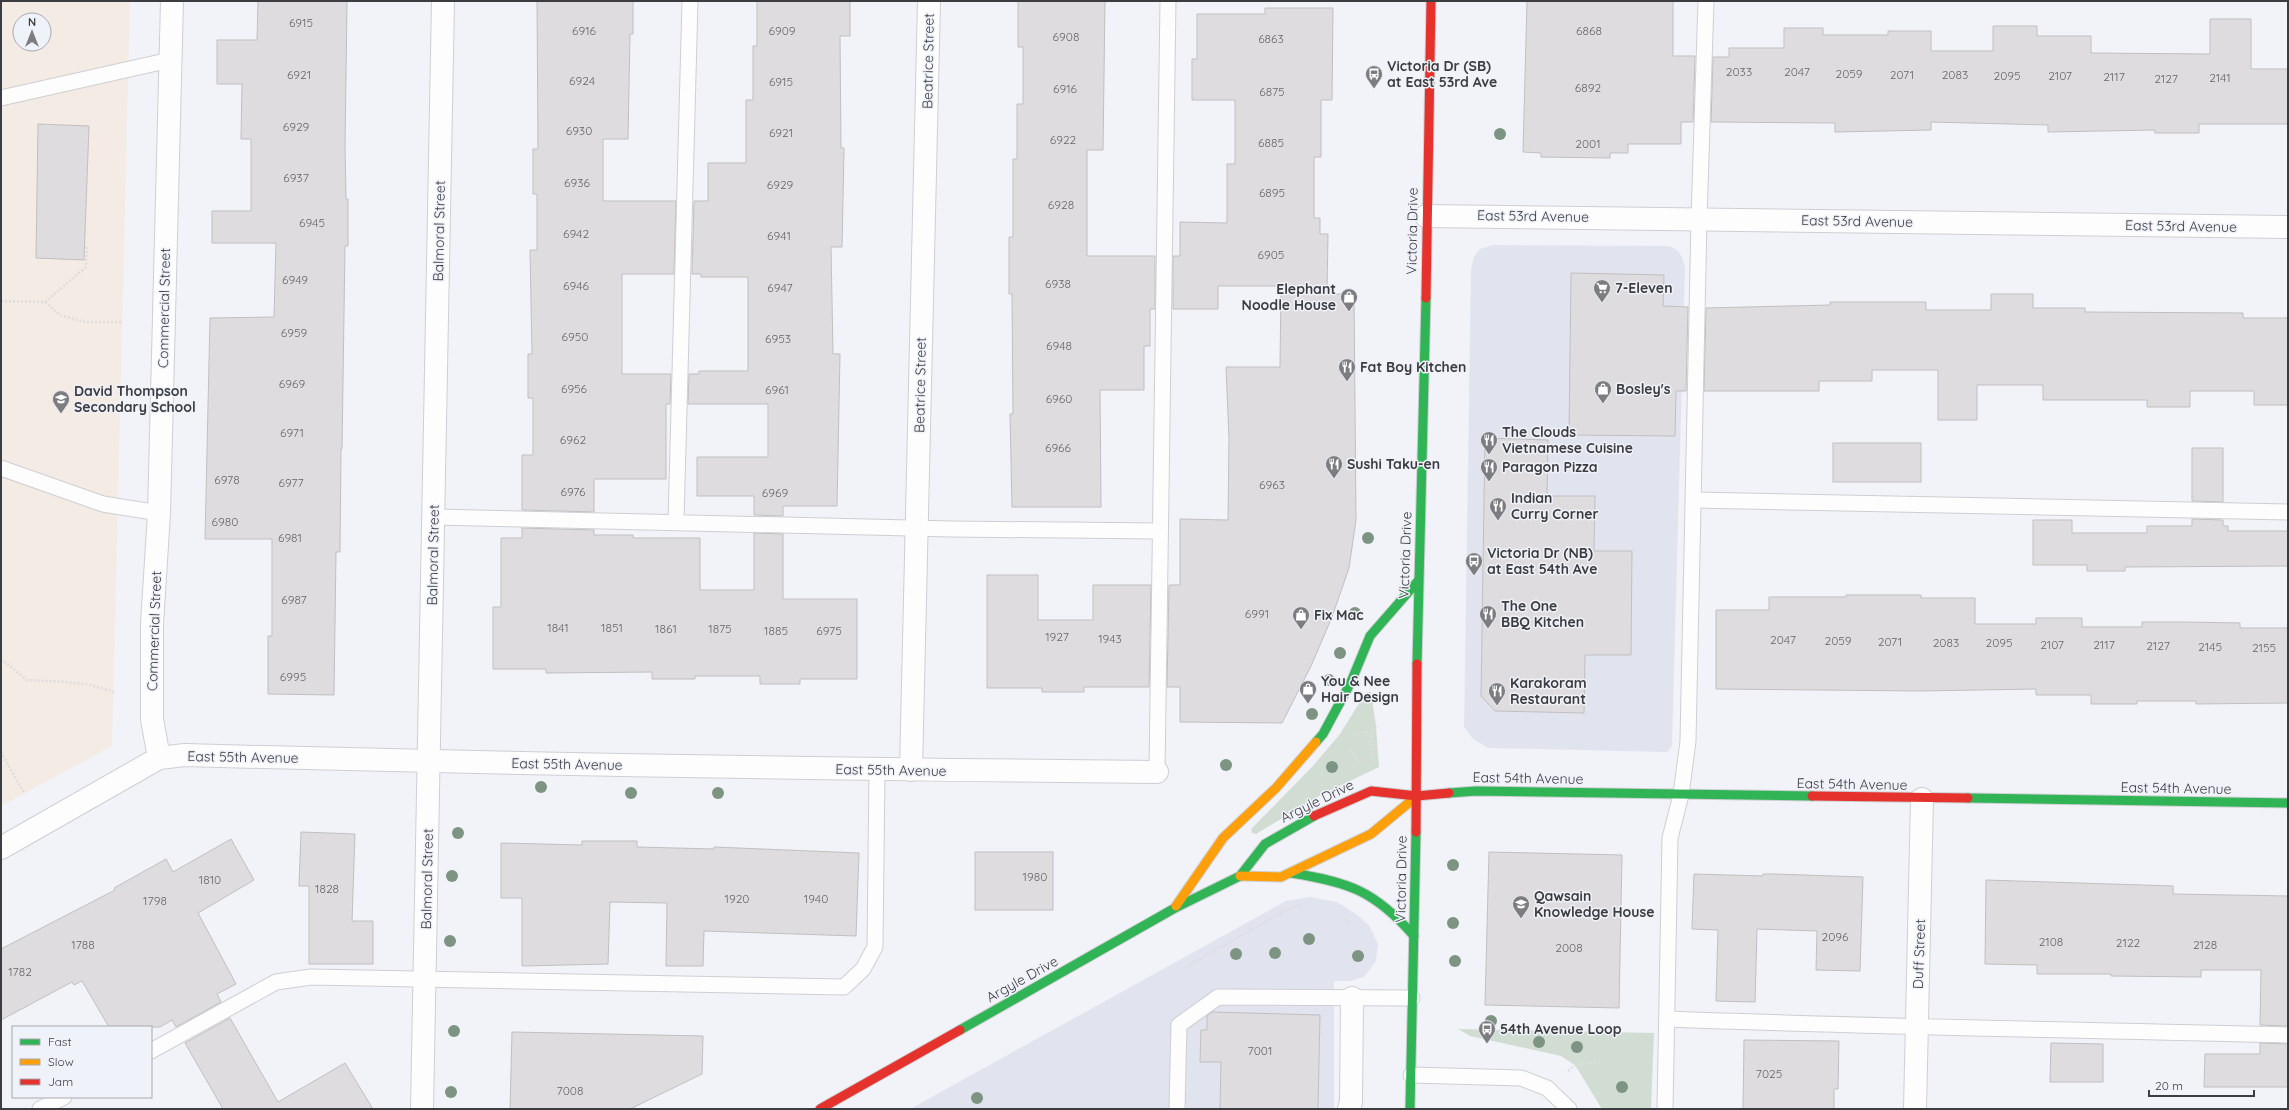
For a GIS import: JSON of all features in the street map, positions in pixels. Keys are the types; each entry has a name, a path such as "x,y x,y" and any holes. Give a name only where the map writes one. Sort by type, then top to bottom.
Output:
{"street":[{"name":"Commercial Street","path":"159,758 152,719 152,624 159,513 172,1"},
{"name":"Balmoral Street","path":"422,1109 430,762 443,1"},
{"name":"Beatrice Street","path":"911,770 929,1"},
{"name":"Victoria Drive","path":"1410,1109 1417,796 1418,581 1424,403 1426,216 1431,1"},
{"name":"East 53rd Avenue","path":"1426,216 2288,228"},
{"path":"1175,908 1223,838 1276,788 1323,734 1352,682 1370,636 1418,581"},
{"name":"East 55th Avenue","path":"1,848 159,758 185,755 430,762 877,770 1157,772"},
{"name":"Argyle Drive","path":"820,1109 1175,908 1240,876 1265,844 1325,810 1371,791 1417,796"},
{"name":"East 54th Avenue","path":"1417,796 1476,791 2288,804"},
{"name":"Argyle Drive","path":"1240,876 1281,877 1291,873 1371,834 1417,796"},
{"name":"Duff Street","path":"1915,1109 1922,799"},
{"path":"1291,873 1324,878 1363,892 1388,908 1414,936"},
{"path":"1349,1109 1351,1102 1352,998"}],"lane":[{"path":"676,521 690,1"},
{"path":"1157,772 1159,531 1168,1"},
{"path":"1666,1109 1670,838 1681,795 1688,741 1699,219 1706,1"},
{"path":"1,98 170,60"},
{"path":"1,468 103,504 159,513"},
{"path":"1694,500 2288,512"},
{"path":"434,517 676,521 916,528 1159,531"},
{"path":"152,1050 276,982 311,977 844,987 863,969 874,948 877,770"},
{"path":"1177,1109 1179,1025 1218,997 1412,998"},
{"path":"1668,1019 1872,1027 1917,1026 2288,1035"},
{"path":"1411,1076 1521,1078 1548,1088 1569,1109"},
{"path":"40,1109 62,1098"}],"path":[{"path":"1,302 45,302 86,267 87,246"},
{"path":"45,302 60,315 85,322 124,322"},
{"path":"1,659 27,680 73,682 91,685 114,692"},
{"path":"1371,732 1373,763 1371,768"},
{"path":"1348,746 1361,764 1366,766"},
{"path":"1,752 24,793"},
{"path":"1186,967 1282,912 1305,905"},
{"path":"1340,915 1351,924"},
{"path":"1548,1088 1575,1065 1599,1062"}],"shaded area":[{"name":"David Thompson Secondary School","path":"1,1 130,1 112,746 1,806"},
{"path":"1492,245 1670,246 1678,251 1682,257 1685,267 1672,746 1667,752 1488,748 1472,738 1464,727 1471,269 1474,257 1480,249"},
{"path":"1366,692 1371,692 1376,726 1379,767 1319,796 1256,834 1252,833 1251,829 1312,767 1340,734"},
{"path":"1310,897 1337,902 1356,914 1369,925 1378,944 1376,961 1364,977 1350,981 1334,981 1334,1109 910,1109 1286,901"},
{"path":"1458,1029 1654,1033 1651,1109 1602,1109 1575,1065 1561,1056 1470,1036"}],"building":[{"path":"258,1 347,1 345,146 346,199 348,199 348,246 345,246 340,552 336,552 334,695 268,694 268,636 272,636 272,539 205,539 210,318 274,317 276,243 212,243 212,211 251,211 251,139 241,139 242,84 217,84 217,40 257,40"},
{"path":"537,1 633,1 633,34 630,34 628,139 603,139 603,201 676,201 674,274 622,274 622,374 671,374 670,404 666,404 666,479 594,479 594,512 522,510 522,455 533,455 533,398 528,398 528,354 532,354 530,250 537,250 537,194 533,194 533,149 538,149"},
{"path":"757,1 850,1 850,36 840,36 841,148 844,148 842,247 831,247 833,354 840,354 837,506 783,506 783,516 754,515 754,496 697,496 697,457 768,457 768,404 688,404 689,374 699,374 699,371 748,371 748,277 701,277 701,274 692,274 694,201 708,201 708,163 746,163 746,100 753,100 753,46 757,46"},
{"path":"1018,1 1105,1 1103,150 1087,150 1087,256 1155,256 1155,309 1150,309 1150,346 1144,346 1144,390 1100,390 1101,507 1012,507 1010,414 1013,414 1012,294 1009,294 1009,237 1013,237 1013,159 1017,159 1017,104 1023,104 1023,47 1018,47"},
{"path":"1527,1 1673,1 1673,56 1695,56 1693,122 1681,122 1681,144 1628,144 1628,153 1610,153 1610,158 1541,157 1541,153 1523,152"},
{"path":"1265,8 1333,8 1332,100 1321,100 1321,157 1314,157 1314,218 1320,218 1320,234 1328,234 1327,294 1354,294 1356,520 1349,568 1332,617 1311,666 1282,723 1180,722 1180,687 1167,687 1169,585 1180,585 1180,519 1228,520 1229,438 1226,367 1280,367 1281,286 1218,286 1218,309 1173,309 1173,256 1180,256 1180,222 1227,223 1227,164 1235,164 1235,100 1192,100 1192,59 1197,59 1197,14 1265,14"},
{"path":"2210,19 2251,19 2251,69 2288,69 2288,124 2199,124 2199,133 2155,133 2155,130 2048,132 2048,125 1931,122 1931,130 1835,132 1835,123 1711,122 1713,57 1729,57 1729,48 1784,48 1784,28 1823,28 1823,35 1888,35 1888,31 1931,31 1931,51 1993,51 1993,26 2037,26 2037,36 2091,36 2091,53 2210,54"},
{"path":"38,124 89,126 84,260 36,258"},
{"path":"1571,273 1664,275 1663,306 1688,307 1686,391 1676,391 1675,436 1569,435"},
{"path":"1991,294 2033,294 2033,308 2085,308 2085,312 2243,313 2243,318 2288,318 2288,405 2254,405 2254,391 2190,391 2190,407 2147,407 2147,400 2043,400 2043,385 1977,385 1977,420 1938,420 1938,370 1872,370 1872,381 1819,381 1819,391 1704,391 1706,308 1830,305 1830,302 1926,302 1926,310 1991,310"},
{"path":"1485,438 1548,440 1547,496 1595,496 1594,551 1632,551 1631,655 1585,655 1584,713 1495,711 1481,696"},
{"path":"1833,443 1921,443 1921,482 1833,482"},
{"path":"2192,448 2223,448 2223,502 2192,501"},
{"path":"2192,519 2223,520 2223,526 2228,526 2228,531 2288,531 2288,566 2125,567 2125,571 2087,571 2087,565 2033,565 2033,520 2072,520 2072,533 2147,533 2147,526 2192,526"},
{"path":"522,528 594,530 594,535 633,535 633,538 700,538 700,590 754,590 754,533 783,534 783,599 857,599 857,679 800,679 800,684 760,684 760,676 695,676 695,679 652,679 652,672 546,673 546,669 493,669 493,607 501,607 501,538 522,538"},
{"path":"987,575 1038,575 1038,620 1093,620 1093,585 1151,585 1149,687 1084,687 1084,692 1042,692 1042,688 987,688"},
{"path":"1846,595 1921,595 1921,598 1975,598 1975,624 2036,624 2036,618 2082,618 2082,627 2142,627 2142,622 2187,622 2240,623 2240,628 2288,628 2288,703 2196,704 2196,701 2137,701 2137,704 2091,704 2091,695 2036,695 2036,689 1921,691 1716,689 1716,610 1769,610 1769,597 1846,597"},
{"path":"301,832 355,834 352,921 373,921 373,964 309,964 309,886 299,886"},
{"path":"231,839 254,880 198,913 236,984 217,994 221,1002 176,1027 172,1020 160,1027 108,1026 82,981 74,985 72,982 1,1020 1,949 115,890 114,888 166,859 173,872"},
{"path":"582,841 637,841 637,847 714,849 714,847 859,853 856,936 704,931 703,966 666,966 667,903 610,902 608,964 522,966 522,898 501,898 501,843 582,845"},
{"path":"975,852 1053,852 1053,910 975,910"},
{"path":"1489,852 1622,855 1619,1008 1485,1005"},
{"path":"1694,874 1763,876 1763,874 1775,874 1863,877 1860,971 1816,970 1817,931 1757,929 1755,1002 1716,1001 1718,930 1692,929"},
{"path":"1986,880 2173,886 2173,894 2288,896 2288,1026 2260,1025 2261,970 2201,970 2201,977 2111,976 2111,974 2037,974 2037,965 1985,964"},
{"path":"1212,1012 1320,1015 1318,1109 1220,1109 1221,1062 1200,1062 1201,1030 1207,1030 1207,1016"},
{"path":"230,1018 278,1102 345,1063 373,1109 223,1109 185,1043"},
{"path":"512,1032 703,1036 702,1074 630,1109 510,1109"},
{"path":"1744,1040 1839,1041 1838,1089 1834,1089 1834,1109 1743,1109"},
{"path":"2051,1043 2103,1044 2103,1082 2050,1082"},
{"path":"2260,1043 2288,1044 2288,1087 2204,1087 2205,1054 2260,1054"}],"traffic: fast":[{"path":"1417,664 1426,298"},
{"path":"1316,742 1323,734 1351,682 1370,636 1418,581"},
{"path":"1449,793 1476,791 1812,796"},
{"path":"1968,798 2288,803"},
{"path":"960,1030 1175,908 1240,876 1265,844 1314,816"},
{"path":"1410,1109 1416,832"},
{"path":"1291,873 1329,880 1360,891 1386,908 1414,936"}],"traffic: slow":[{"path":"1176,906 1223,838 1276,788 1316,742"},
{"path":"1240,876 1281,877 1371,834 1417,796"}],"traffic: jam":[{"path":"1426,298 1431,1"},
{"path":"1416,832 1417,664"},
{"path":"1314,816 1371,791 1417,796 1449,793"},
{"path":"1812,796 1968,798"},
{"path":"820,1109 960,1030"}],"place":[{"name":"Victoria Dr (SB) at East 53rd Ave","path":"1374,89"},
{"name":"7-Eleven","path":"1602,303"},
{"name":"Elephant Noodle House","path":"1349,312"},
{"name":"Fat Boy Kitchen","path":"1347,382"},
{"name":"Bosley's","path":"1603,404"},
{"name":"David Thompson Secondary School","path":"61,414"},
{"name":"The Clouds Vietnamese Cuisine","path":"1489,455"},
{"name":"Sushi Taku-en","path":"1334,479"},
{"name":"Paragon Pizza","path":"1489,482"},
{"name":"Indian Curry Corner","path":"1498,521"},
{"name":"Victoria Dr (NB) at East 54th Ave","path":"1474,576"},
{"name":"The One BBQ Kitchen","path":"1488,629"},
{"name":"Fix Mac","path":"1301,630"},
{"name":"You & Nee Hair Design","path":"1308,704"},
{"name":"Karakoram Restaurant","path":"1497,706"},
{"name":"Qawsain Knowledge House","path":"1521,919"},
{"name":"54th Avenue Loop","path":"1487,1044"}]}
